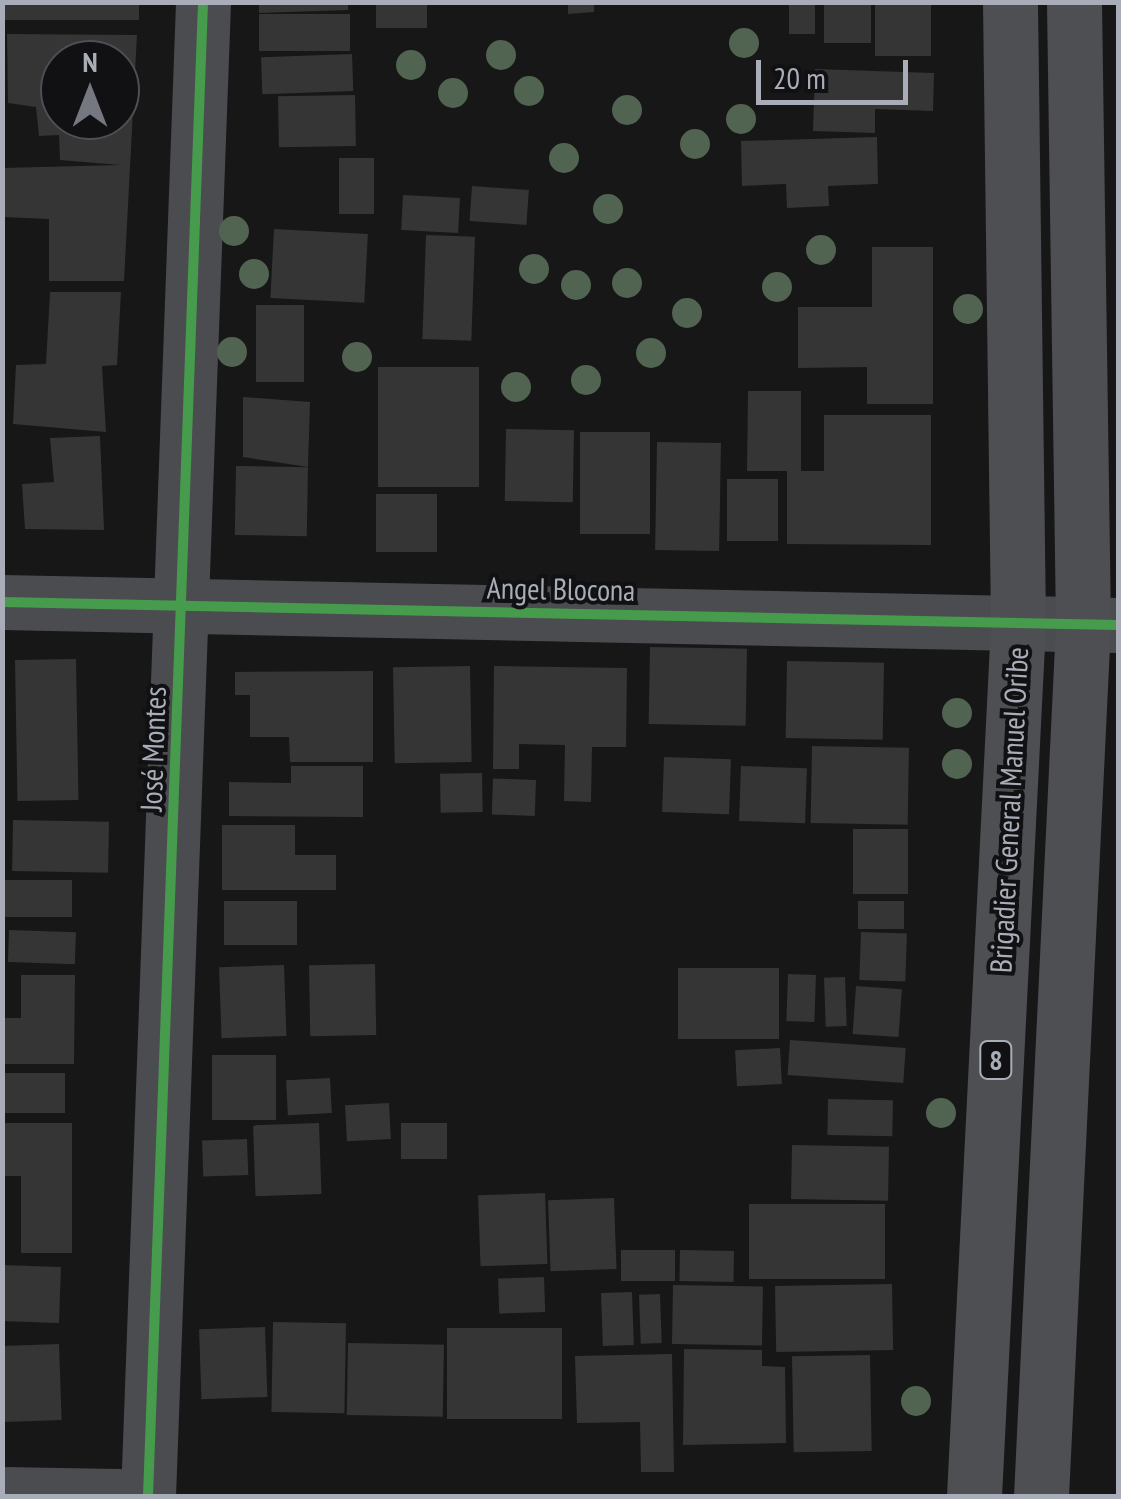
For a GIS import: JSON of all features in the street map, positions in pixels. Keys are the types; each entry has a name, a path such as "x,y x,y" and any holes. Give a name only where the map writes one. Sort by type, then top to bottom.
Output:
{"main road":[{"name":"Brigadier General Manuel Oribe","path":"974,1496 1018,623 1010,2"},
{"path":"1041,1496 1101,625 1074,2"}],"street":[{"name":"José Montes","path":"148,1496 184,606 202,2"},
{"name":"Angel Blocona","path":"2,602 1101,625"},
{"path":"2,1494 118,1496"}],"building":[{"path":"2,2 139,2 139,20 2,20"},
{"path":"259,2 348,2 348,10 259,13"},
{"path":"376,2 427,2 427,28 376,28"},
{"path":"568,2 594,2 594,12 568,14"},
{"path":"789,2 815,2 815,34 789,34"},
{"path":"824,2 871,2 871,43 824,43"},
{"path":"875,2 931,2 931,56 875,56"},
{"path":"259,14 350,14 350,51 259,51"},
{"path":"7,34 137,35 137,40 40,40 40,136 36,107 8,103"},
{"path":"352,54 353,91 262,94 261,57"},
{"path":"815,69 934,73 933,111 875,109 875,133 813,131"},
{"path":"355,95 356,146 279,147 278,96"},
{"path":"877,137 878,184 828,186 829,206 787,208 786,184 742,186 741,141"},
{"path":"59,140 131,140 124,281 49,281 49,219 2,217 2,168 120,165 60,160"},
{"path":"339,158 374,158 374,214 339,214"},
{"path":"472,186 529,190 526,225 470,221"},
{"path":"403,195 460,198 458,233 401,230"},
{"path":"274,229 368,234 364,303 270,298"},
{"path":"426,235 475,237 471,341 422,339"},
{"path":"872,247 933,247 933,404 867,404 867,367 798,368 798,307 872,307"},
{"path":"50,292 121,292 117,365 102,366 106,432 13,424 16,365 46,364"},
{"path":"256,305 304,305 304,382 256,382"},
{"path":"378,367 479,367 479,487 378,487"},
{"path":"748,391 801,391 801,471 824,471 824,415 931,415 931,545 787,544 787,471 747,471"},
{"path":"243,397 310,402 308,467 243,457"},
{"path":"506,429 574,430 573,502 505,501"},
{"path":"580,432 650,432 650,534 580,534"},
{"path":"100,436 104,530 25,529 22,484 54,482 50,438"},
{"path":"657,442 721,443 719,551 655,550"},
{"path":"236,466 308,467 307,536 235,535"},
{"path":"727,479 778,479 778,541 727,541"},
{"path":"376,494 437,494 437,552 376,552"},
{"path":"650,647 747,649 746,726 649,724"},
{"path":"76,659 78,800 17,801 15,660"},
{"path":"787,661 884,663 883,740 786,738"},
{"path":"470,666 472,762 395,763 393,667"},
{"path":"494,666 627,668 626,747 592,747 591,802 564,801 565,745 519,744 519,769 493,769"},
{"path":"373,671 373,762 290,762 289,737 250,737 250,695 235,695 235,672"},
{"path":"812,746 909,748 908,825 811,823"},
{"path":"664,757 731,759 729,814 662,812"},
{"path":"291,766 363,766 363,817 229,816 229,782 291,783"},
{"path":"741,766 807,768 805,823 739,821"},
{"path":"482,773 483,812 441,813 440,774"},
{"path":"493,778 536,780 535,816 492,814"},
{"path":"13,820 109,822 108,873 12,871"},
{"path":"222,825 295,825 295,855 336,855 336,890 222,890"},
{"path":"853,829 908,829 908,894 853,894"},
{"path":"2,880 72,880 72,917 2,917"},
{"path":"224,901 297,901 297,945 224,945"},
{"path":"858,901 904,901 904,929 858,929"},
{"path":"9,930 76,932 75,964 8,962"},
{"path":"861,932 907,934 905,982 859,980"},
{"path":"375,964 376,1035 310,1036 309,965"},
{"path":"284,965 286,1036 222,1038 219,967"},
{"path":"678,968 779,968 779,1039 678,1039"},
{"path":"788,974 816,975 814,1022 786,1021"},
{"path":"21,975 75,975 74,1064 2,1064 2,1018 21,1018"},
{"path":"845,977 847,1026 826,1027 824,978"},
{"path":"856,986 902,989 899,1037 853,1034"},
{"path":"790,1040 906,1048 903,1083 788,1075"},
{"path":"780,1048 782,1084 737,1086 735,1050"},
{"path":"212,1055 276,1055 276,1120 212,1120"},
{"path":"2,1073 65,1073 65,1113 2,1113"},
{"path":"330,1078 332,1113 288,1115 286,1080"},
{"path":"828,1099 893,1100 892,1136 827,1135"},
{"path":"389,1103 391,1139 347,1141 345,1105"},
{"path":"2,1123 72,1123 72,1253 21,1253 21,1176 2,1176"},
{"path":"319,1123 321,1194 256,1196 253,1125"},
{"path":"401,1123 447,1123 447,1159 401,1159"},
{"path":"247,1139 248,1175 203,1177 202,1141"},
{"path":"792,1145 889,1147 888,1201 791,1199"},
{"path":"545,1193 547,1264 481,1266 478,1195"},
{"path":"614,1198 616,1269 551,1271 548,1200"},
{"path":"749,1204 885,1204 885,1279 749,1279"},
{"path":"621,1250 675,1250 675,1281 621,1281"},
{"path":"680,1250 734,1251 733,1282 679,1281"},
{"path":"2,1265 61,1267 59,1323 2,1321"},
{"path":"544,1277 545,1312 499,1314 498,1279"},
{"path":"892,1284 893,1350 776,1352 775,1286"},
{"path":"673,1285 763,1287 762,1346 672,1344"},
{"path":"632,1292 634,1345 603,1346 601,1293"},
{"path":"660,1294 662,1343 641,1344 639,1295"},
{"path":"273,1322 346,1323 344,1413 271,1412"},
{"path":"265,1327 267,1397 201,1399 199,1329"},
{"path":"447,1328 562,1328 562,1419 447,1419"},
{"path":"348,1343 444,1345 443,1417 347,1415"},
{"path":"59,1344 62,1420 5,1422 2,1346"},
{"path":"684,1349 762,1350 762,1366 785,1367 786,1443 683,1445"},
{"path":"672,1354 674,1472 641,1472 640,1422 577,1423 575,1356"},
{"path":"870,1355 872,1451 794,1452 792,1356"}],"cycle path":[{"path":"148,1496 203,2"},
{"path":"2,602 1118,625"}]}
